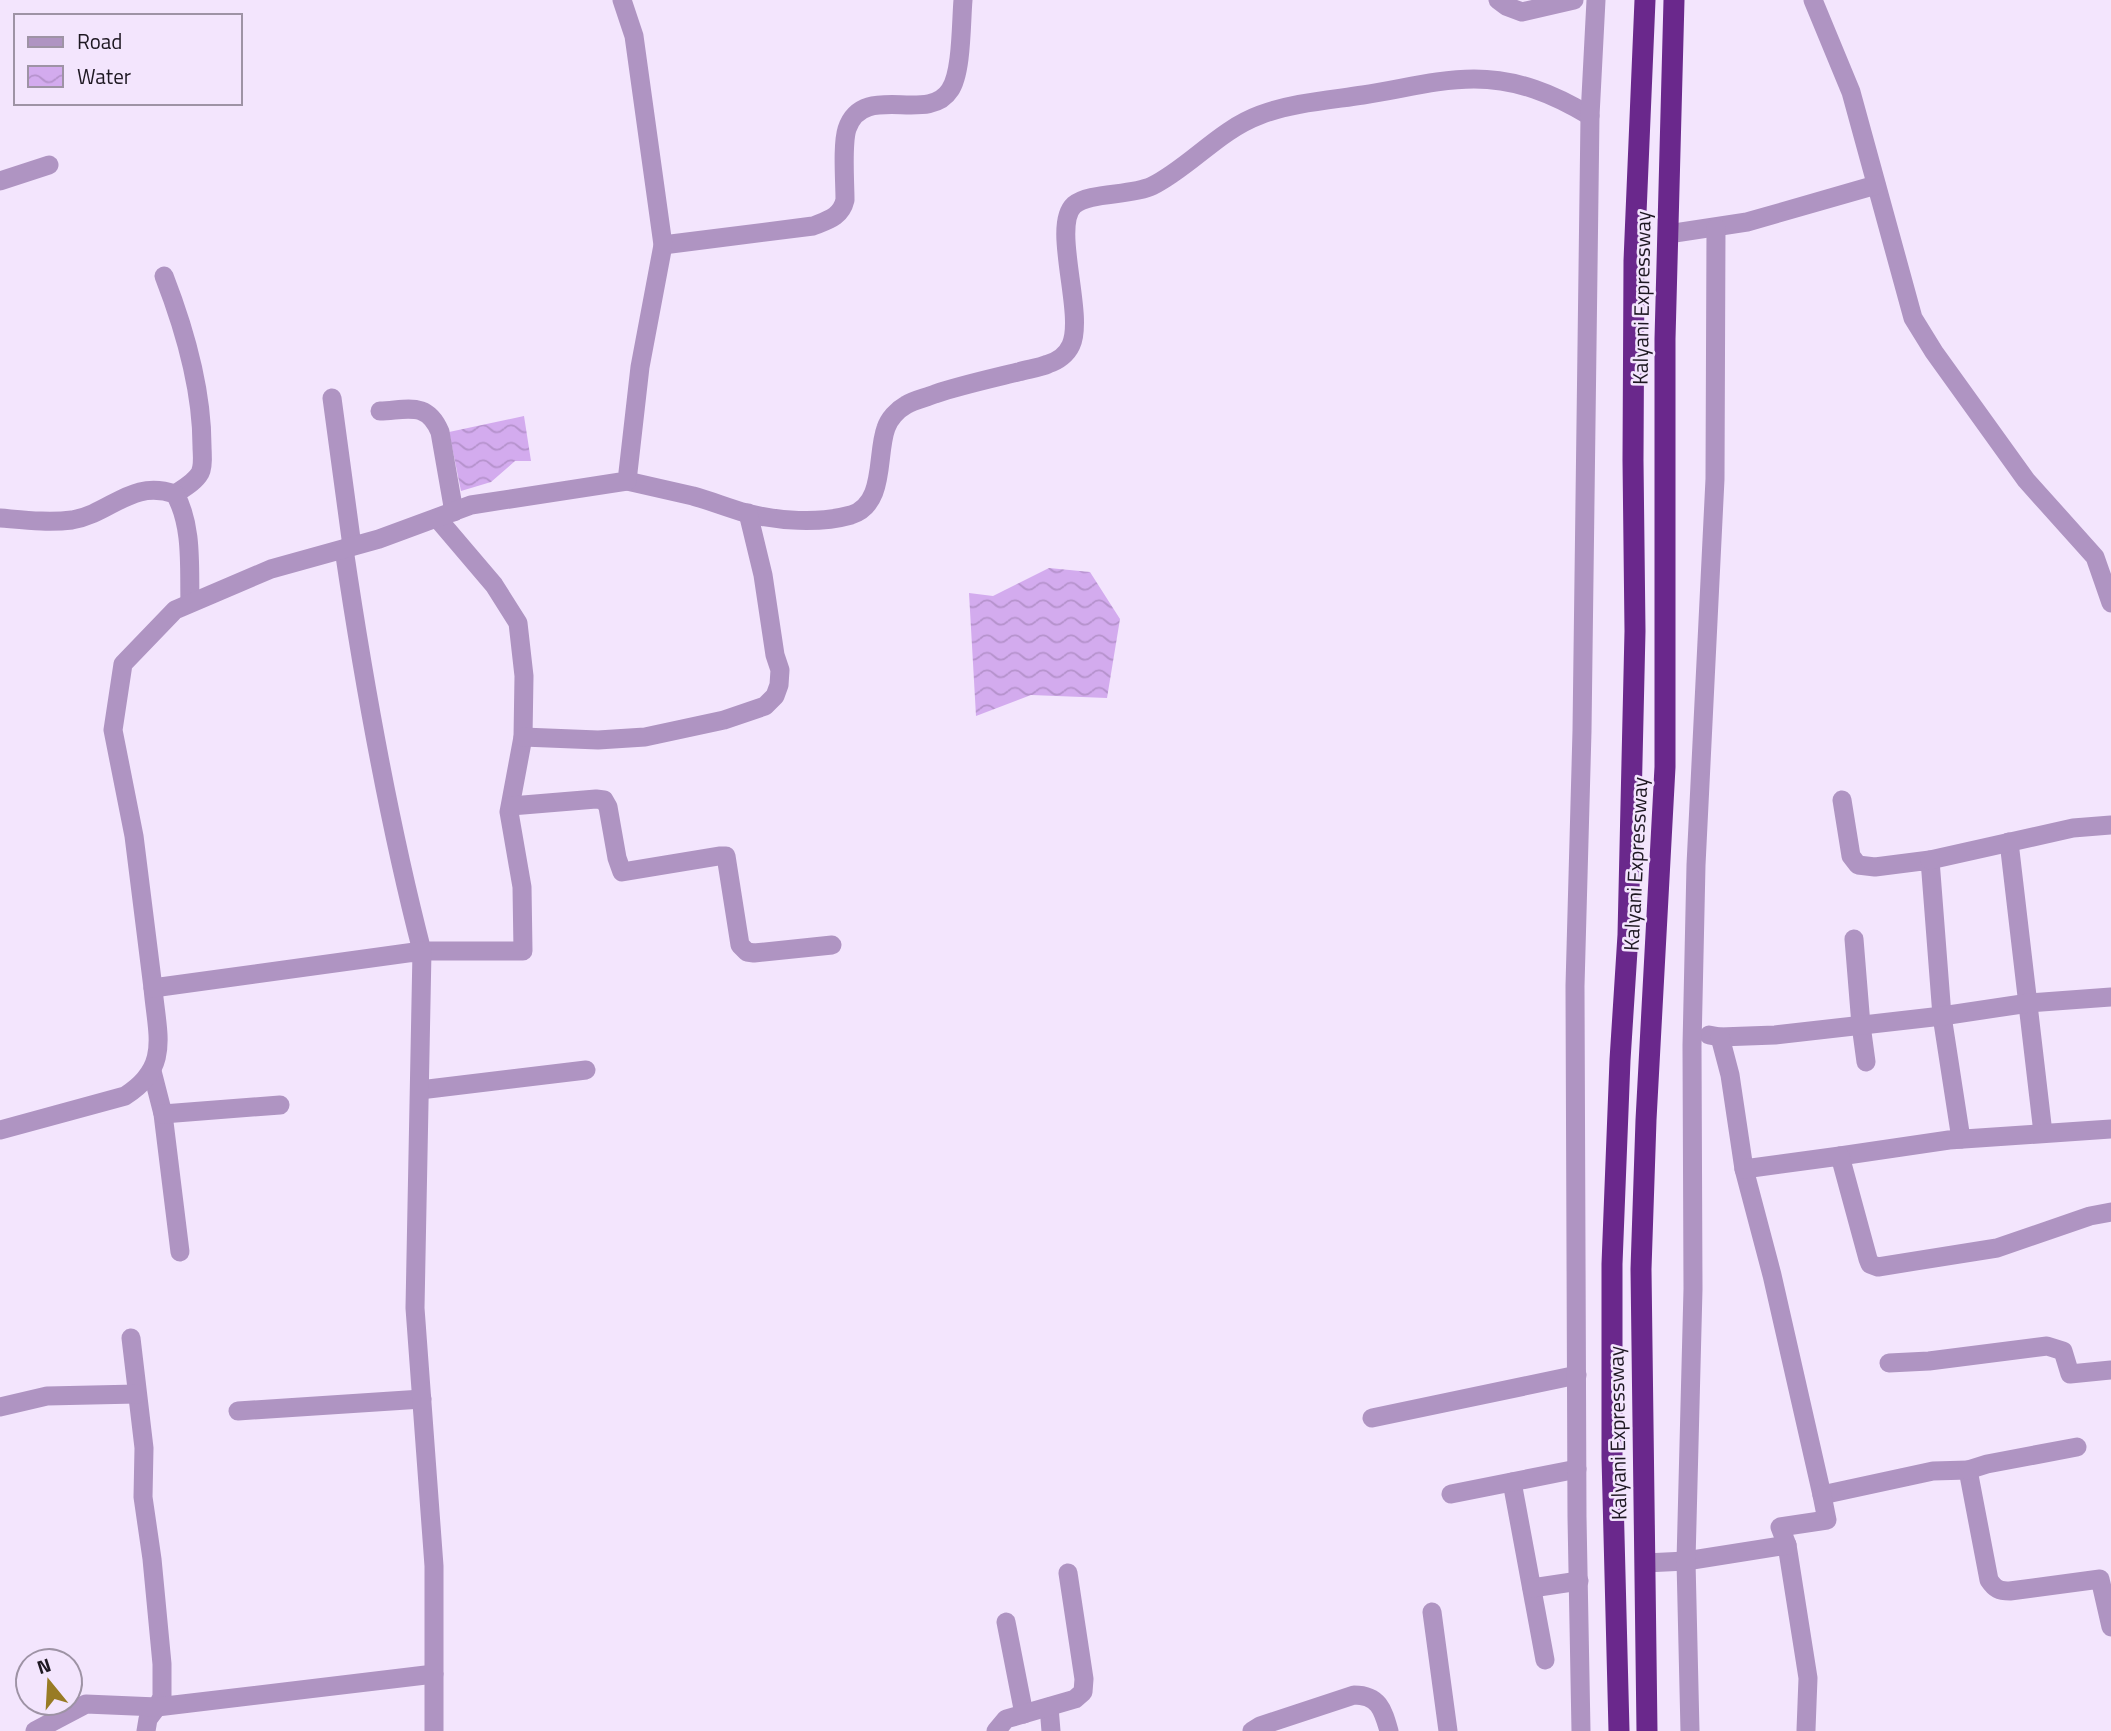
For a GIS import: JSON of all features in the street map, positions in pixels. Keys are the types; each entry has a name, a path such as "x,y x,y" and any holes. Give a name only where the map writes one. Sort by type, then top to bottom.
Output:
{"highway":[{"name":"Kalyani Expressway","path":"1619,1731 1612,1457 1612,1264 1628,935 1634,631 1634,261 1644,0"},
{"name":"Kalyani Expressway","path":"1647,1731 1641,1269 1646,1120 1665,767 1665,339 1674,0"}],"street":[{"path":"622,0 634,36 663,244 640,367 627,481"},
{"path":"663,244 813,226 834,217 842,210 845,200 847,130 854,117 864,109 883,104 925,105 942,99 950,91 957,76 963,0"},
{"path":"1498,0 1522,12 1574,0"},
{"path":"1581,1731 1575,986 1582,731 1590,116 1595,0"},
{"path":"1813,0 1851,92 1913,318 1934,352 2026,480 2095,557 2111,603"},
{"path":"0,1130 125,1096 152,1071 159,1052 134,836 113,730 123,664 175,610 271,569 379,539 471,505 627,481 748,513 790,519 824,519 850,515 863,510 870,503 878,476 886,428 896,411 909,403 943,391 1050,364 1064,355 1073,342 1066,232 1068,214 1075,204 1086,199 1143,190 1168,178 1212,143 1260,115 1308,103 1475,79 1515,83 1546,92 1590,116"},
{"path":"0,181 49,165"},
{"path":"1668,234 1716,228 1780,214 1876,185"},
{"path":"1690,1731 1686,1561 1693,1289 1693,1033 1696,865 1715,480 1716,228"},
{"path":"164,276 178,310 198,391 202,438 202,464 199,474 175,494"},
{"path":"332,398 352,546 344,549"},
{"path":"153,988 422,951 523,951 522,887 509,813 523,737 524,676 517,623 445,515 440,432 435,419 419,409 380,411"},
{"path":"0,518 72,520 95,513 128,495 147,489 162,489 175,494 183,508 187,532 190,603"},
{"path":"523,737 598,740 645,737 724,720 765,706 775,696 779,685 779,670 763,575 748,513"},
{"path":"344,549 377,748 402,873 422,951 415,1308 434,1566 434,1731"},
{"path":"511,806 604,800 608,807 622,872 726,856 740,945 747,952 832,945"},
{"path":"1843,800 1851,856 1858,865 1864,867 1930,860 2073,828 2111,825"},
{"path":"2009,842 2043,1133"},
{"path":"1930,860 1942,1016 1961,1139"},
{"path":"1854,939 1866,1062"},
{"path":"1693,1033 1720,1037 1775,1035 2029,1003 2111,997"},
{"path":"1720,1037 1730,1075 1744,1169 1772,1275 1828,1520 1780,1527 1787,1545 1808,1678 1804,1731"},
{"path":"420,1090 586,1070"},
{"path":"152,1071 163,1114 180,1252"},
{"path":"163,1114 280,1105"},
{"path":"1744,1169 1961,1139 2111,1129"},
{"path":"1840,1156 1868,1259 1874,1266 1997,1248 2090,1216 2111,1212"},
{"path":"131,1338 144,1448 143,1497 162,1664 162,1697 148,1719 146,1731"},
{"path":"1889,1363 1929,1361 2047,1346 2063,1351 2070,1374 2111,1370"},
{"path":"1372,1418 1577,1374"},
{"path":"0,1407 47,1396 137,1394"},
{"path":"238,1411 422,1399"},
{"path":"1822,1495 1933,1471 1968,1470 2077,1447"},
{"path":"1451,1494 1577,1469"},
{"path":"1968,1470 1989,1580 1994,1587 2000,1591 2010,1591 2106,1578 2111,1626"},
{"path":"1512,1482 1545,1660"},
{"path":"1645,1563 1686,1561 1787,1545"},
{"path":"996,1731 1006,1719 1080,1696 1084,1686 1068,1573"},
{"path":"1532,1588 1578,1581"},
{"path":"1432,1612 1448,1731"},
{"path":"1006,1622 1024,1714"},
{"path":"34,1731 86,1704 157,1707 434,1674"},
{"path":"1252,1731 1354,1695 1366,1695 1381,1708 1390,1731"},
{"path":"1049,1707 1051,1731"}],"water":[{"path":"524,416 531,461 515,461 491,482 461,491 449,432"},
{"path":"1049,568 1090,572 1120,619 1107,698 1031,695 976,716 969,593 993,596"}]}
